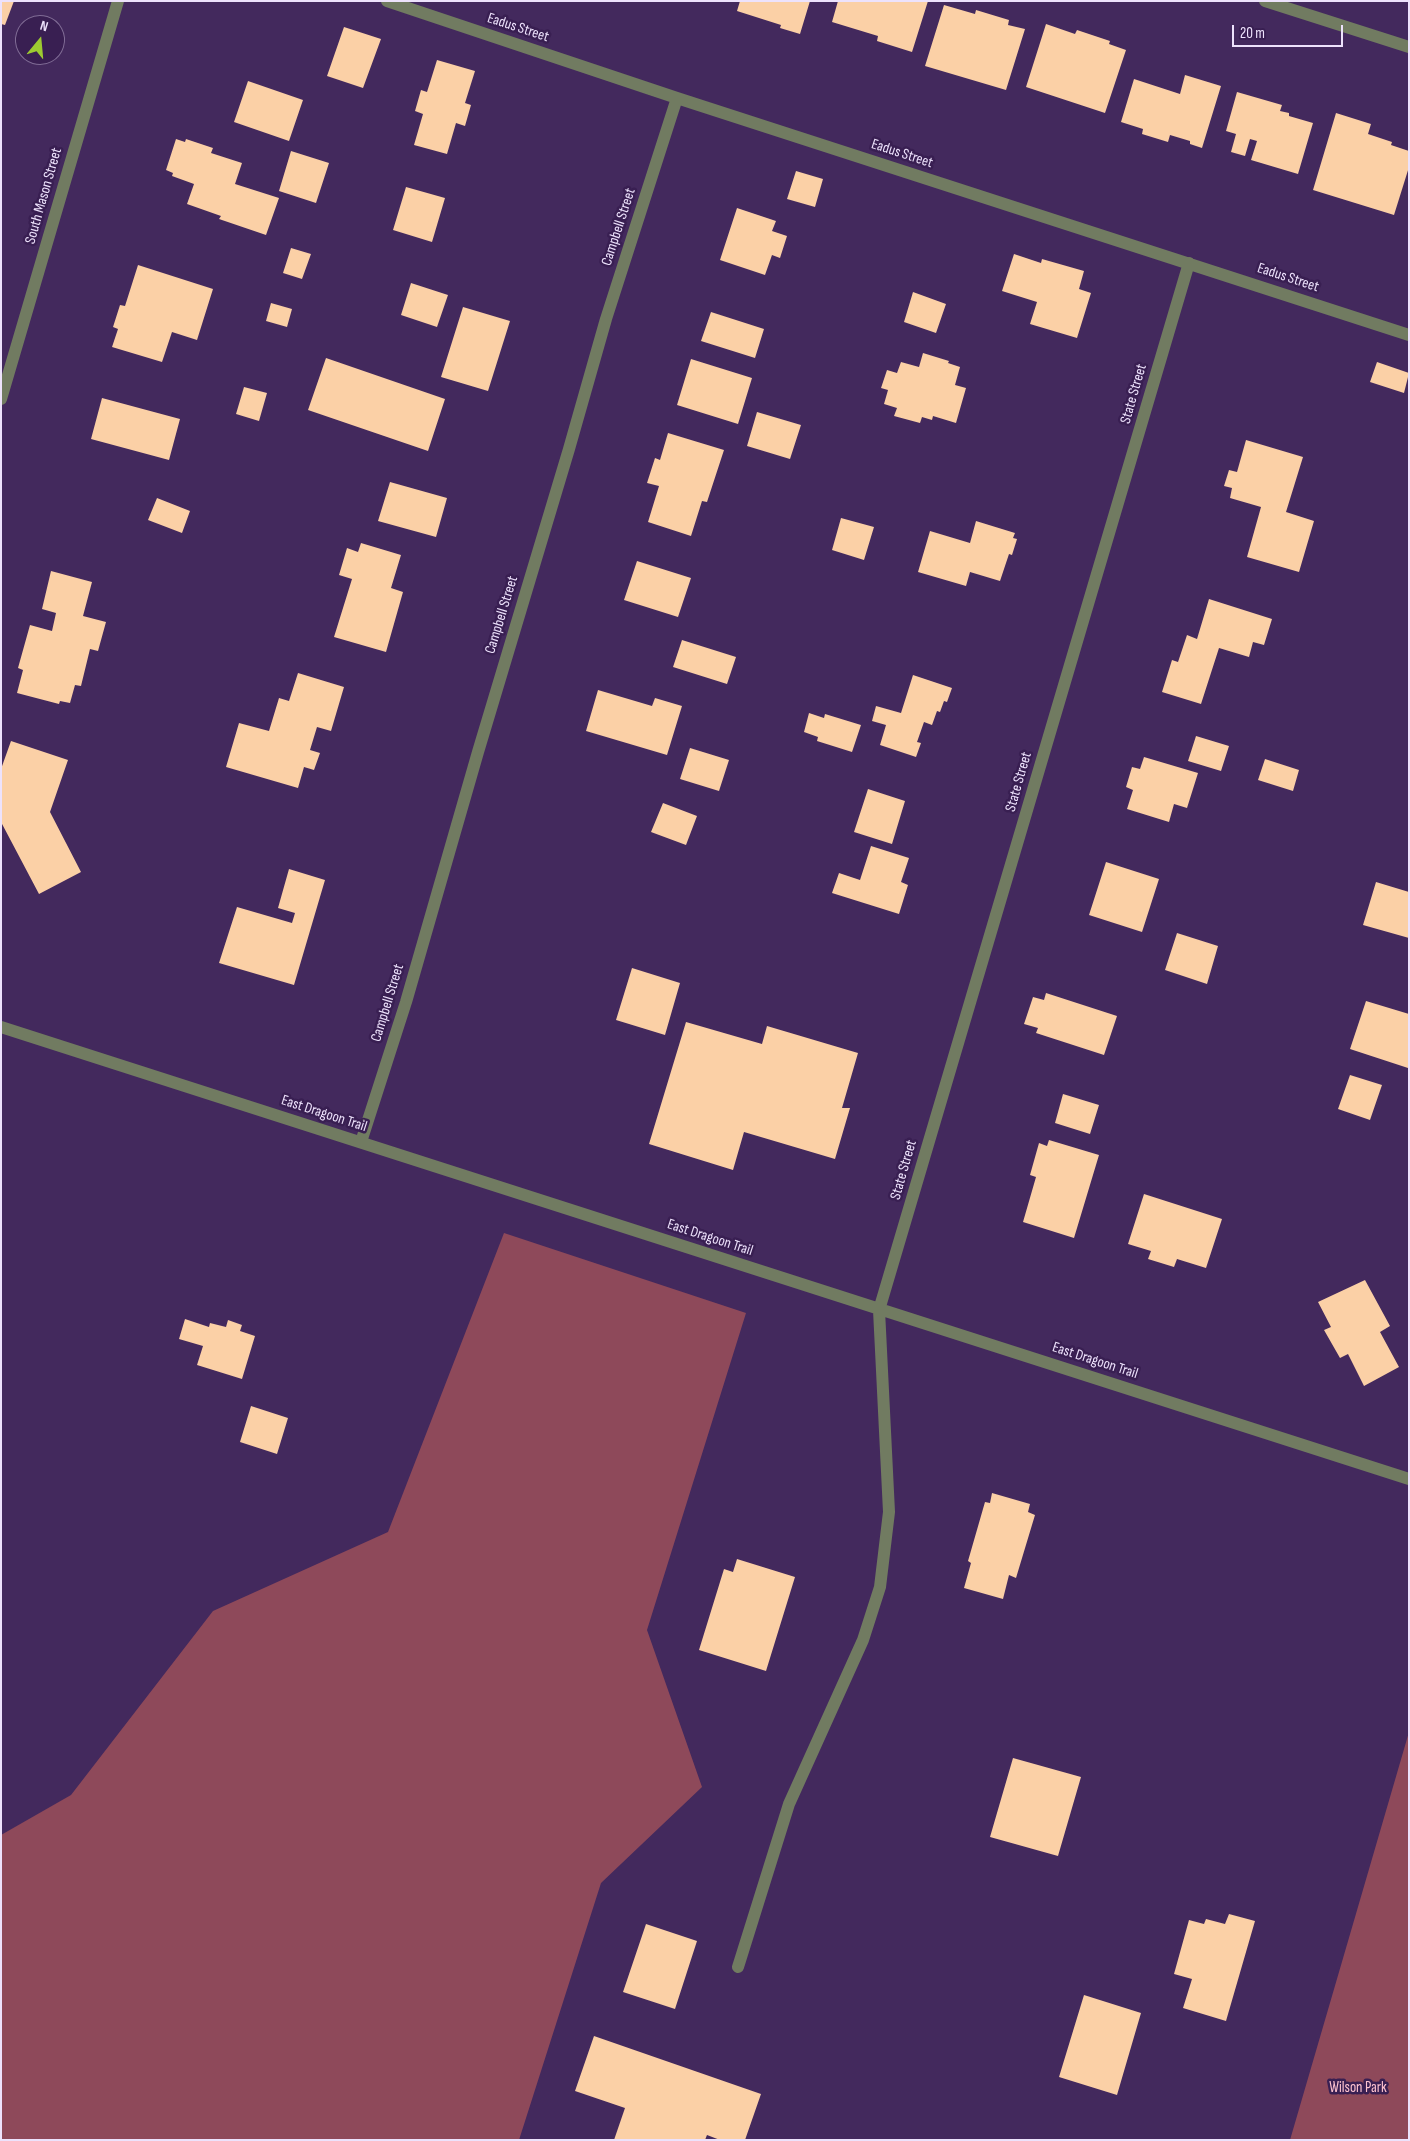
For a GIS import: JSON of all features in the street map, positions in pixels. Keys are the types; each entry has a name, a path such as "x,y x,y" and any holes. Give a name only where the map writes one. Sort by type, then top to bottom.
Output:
{"street":[{"name":"South Mason Street","path":"1,399 118,1"},
{"name":"Eadus Street","path":"387,1 677,98 1409,335"},
{"path":"1264,1 1409,47"},
{"name":"Campbell Street","path":"361,1142 417,966 478,752 570,448 606,319 677,98"},
{"name":"State Street","path":"738,1968 789,1804 863,1640 880,1587 889,1512 879,1310 1189,263"},
{"name":"East Dragoon Trail","path":"1,1027 1409,1479"}],"green space":[{"path":"504,1233 746,1313 647,1630 702,1787 601,1883 519,2140 1,2140 1,1835 71,1795 213,1611 388,1532"},
{"name":"Wilson Park","path":"1409,1732 1409,2140 1290,2140"}],"building":[{"path":"1,1 14,1 5,25 1,24"},
{"path":"740,1 810,1 800,34 780,28 781,25 737,11"},
{"path":"838,1 928,1 912,52 877,41 878,36 832,22"},
{"path":"944,5 975,14 976,10 1009,20 1008,25 1025,29 1006,90 925,66"},
{"path":"1046,24 1075,34 1077,30 1110,41 1109,44 1126,50 1105,113 1026,87"},
{"path":"344,27 381,39 363,88 327,76"},
{"path":"437,60 475,71 465,103 471,105 465,126 456,123 447,154 414,145 423,114 415,111 421,90 427,92"},
{"path":"1185,75 1221,86 1202,148 1190,144 1190,141 1170,135 1168,142 1142,134 1143,129 1121,122 1134,79 1180,94"},
{"path":"248,81 303,100 289,141 234,122"},
{"path":"1237,92 1282,105 1280,111 1289,113 1289,116 1313,123 1298,174 1251,160 1257,141 1250,139 1245,156 1231,152 1236,134 1226,131"},
{"path":"1336,113 1371,124 1368,134 1392,142 1391,145 1409,151 1409,167 1394,215 1313,190"},
{"path":"176,139 185,142 186,139 213,148 211,153 242,163 235,184 279,198 266,235 219,219 221,216 187,204 194,184 172,176 173,173 166,170"},
{"path":"291,151 329,163 316,203 279,191"},
{"path":"796,171 823,179 815,207 787,199"},
{"path":"406,187 445,198 432,242 393,230"},
{"path":"737,208 776,221 772,231 787,236 780,258 772,255 765,275 720,260"},
{"path":"291,248 311,254 302,279 283,273"},
{"path":"1014,254 1041,263 1042,259 1084,271 1079,289 1091,293 1077,338 1030,324 1037,302 1002,291"},
{"path":"138,265 213,289 197,340 172,332 162,362 112,347 118,329 113,327 120,305 125,306"},
{"path":"411,283 448,295 437,327 401,315"},
{"path":"913,292 946,304 936,333 904,322"},
{"path":"271,303 292,309 287,327 266,321"},
{"path":"463,307 510,321 488,391 441,377"},
{"path":"711,312 764,329 755,358 701,341"},
{"path":"923,353 949,361 948,363 960,367 955,385 966,388 956,423 933,416 932,420 922,417 920,423 894,416 897,408 884,404 888,390 881,388 887,370 897,373 901,362 919,367"},
{"path":"326,358 445,399 428,451 308,410"},
{"path":"691,359 752,378 738,424 677,405"},
{"path":"1377,362 1409,373 1404,393 1370,382"},
{"path":"244,387 267,393 259,421 236,414"},
{"path":"102,398 180,419 169,460 91,439"},
{"path":"757,412 801,425 790,459 747,446"},
{"path":"668,433 724,450 707,502 702,501 691,536 648,522 659,486 647,483 655,458 660,460"},
{"path":"1246,440 1303,457 1286,512 1314,521 1299,572 1247,557 1261,507 1230,498 1232,488 1224,486 1229,470 1237,472"},
{"path":"390,482 447,498 436,537 378,521"},
{"path":"157,498 190,511 182,533 148,520"},
{"path":"841,518 874,527 864,560 832,550"},
{"path":"976,521 1015,533 1013,538 1017,539 1012,555 1009,554 1000,581 970,572 966,586 918,572 930,531 970,543"},
{"path":"361,543 401,555 391,588 403,592 386,652 334,637 352,579 339,575 347,548 358,552"},
{"path":"637,561 691,578 678,617 624,600"},
{"path":"51,571 92,582 83,616 106,622 98,651 90,649 81,686 75,685 70,703 60,701 59,704 17,693 23,670 18,668 30,625 52,631 56,613 42,609"},
{"path":"1209,599 1272,619 1264,645 1253,642 1249,657 1219,648 1201,704 1162,692 1172,660 1178,662 1187,635 1197,639"},
{"path":"682,640 736,657 727,684 673,667"},
{"path":"298,673 344,687 331,731 317,727 310,750 320,753 314,770 304,767 298,788 226,767 239,723 269,731 279,698 289,701"},
{"path":"913,675 952,688 947,702 944,701 940,712 937,711 932,725 924,722 917,742 921,743 916,757 880,745 886,725 872,721 876,706 901,713"},
{"path":"598,690 652,706 655,698 682,706 667,755 586,731"},
{"path":"809,713 824,718 825,714 861,725 852,752 817,741 818,737 804,732"},
{"path":"1196,736 1229,746 1221,771 1188,761"},
{"path":"11,741 68,760 50,812 81,872 39,894 1,822 1,769"},
{"path":"690,748 729,760 719,791 680,779"},
{"path":"1144,757 1198,773 1187,808 1174,804 1169,822 1127,809 1133,790 1126,787 1132,767 1140,769"},
{"path":"1265,759 1299,770 1293,791 1258,780"},
{"path":"868,789 905,801 892,844 854,832"},
{"path":"663,803 697,816 686,845 651,832"},
{"path":"871,846 909,858 901,882 908,885 899,914 832,893 839,873 860,880"},
{"path":"1106,862 1159,879 1142,932 1089,915"},
{"path":"289,869 325,880 294,985 219,963 237,907 292,923 295,913 278,908"},
{"path":"1376,882 1409,892 1409,938 1363,925"},
{"path":"1177,933 1218,946 1207,984 1165,970"},
{"path":"632,968 680,983 665,1035 616,1020"},
{"path":"1046,993 1117,1016 1104,1055 1036,1033 1038,1028 1024,1024 1033,997 1044,1000"},
{"path":"1366,1001 1409,1014 1408,1068 1350,1049"},
{"path":"686,1022 762,1044 767,1026 858,1053 842,1108 850,1108 835,1159 744,1132 733,1170 649,1144"},
{"path":"1350,1075 1382,1085 1370,1120 1338,1109"},
{"path":"1063,1094 1099,1105 1090,1134 1055,1123"},
{"path":"1049,1140 1099,1155 1074,1238 1023,1222 1036,1177 1030,1175 1039,1143 1047,1146"},
{"path":"1144,1194 1222,1219 1206,1268 1177,1259 1174,1267 1148,1259 1151,1251 1128,1244"},
{"path":"1365,1280 1390,1326 1380,1332 1399,1367 1364,1386 1348,1354 1340,1358 1324,1330 1331,1327 1318,1302"},
{"path":"185,1319 209,1327 210,1323 226,1327 228,1320 242,1325 240,1331 255,1336 242,1379 197,1365 203,1346 179,1339"},
{"path":"251,1406 288,1418 277,1454 240,1442"},
{"path":"992,1493 1030,1504 1028,1512 1035,1515 1016,1578 1009,1575 1003,1599 964,1588 971,1563 968,1561 985,1502 990,1503"},
{"path":"737,1559 795,1577 766,1671 699,1650 724,1569 733,1572"},
{"path":"1013,1758 1081,1777 1058,1856 990,1837"},
{"path":"1229,1914 1255,1921 1226,2021 1183,2008 1192,1979 1174,1974 1189,1920 1204,1924 1206,1919 1225,1924"},
{"path":"646,1924 697,1941 675,2009 623,1992"},
{"path":"1084,1995 1141,2013 1117,2095 1059,2077"},
{"path":"594,2036 761,2094 745,2140 720,2140 707,2135 705,2140 614,2140 625,2108 575,2091"}]}
